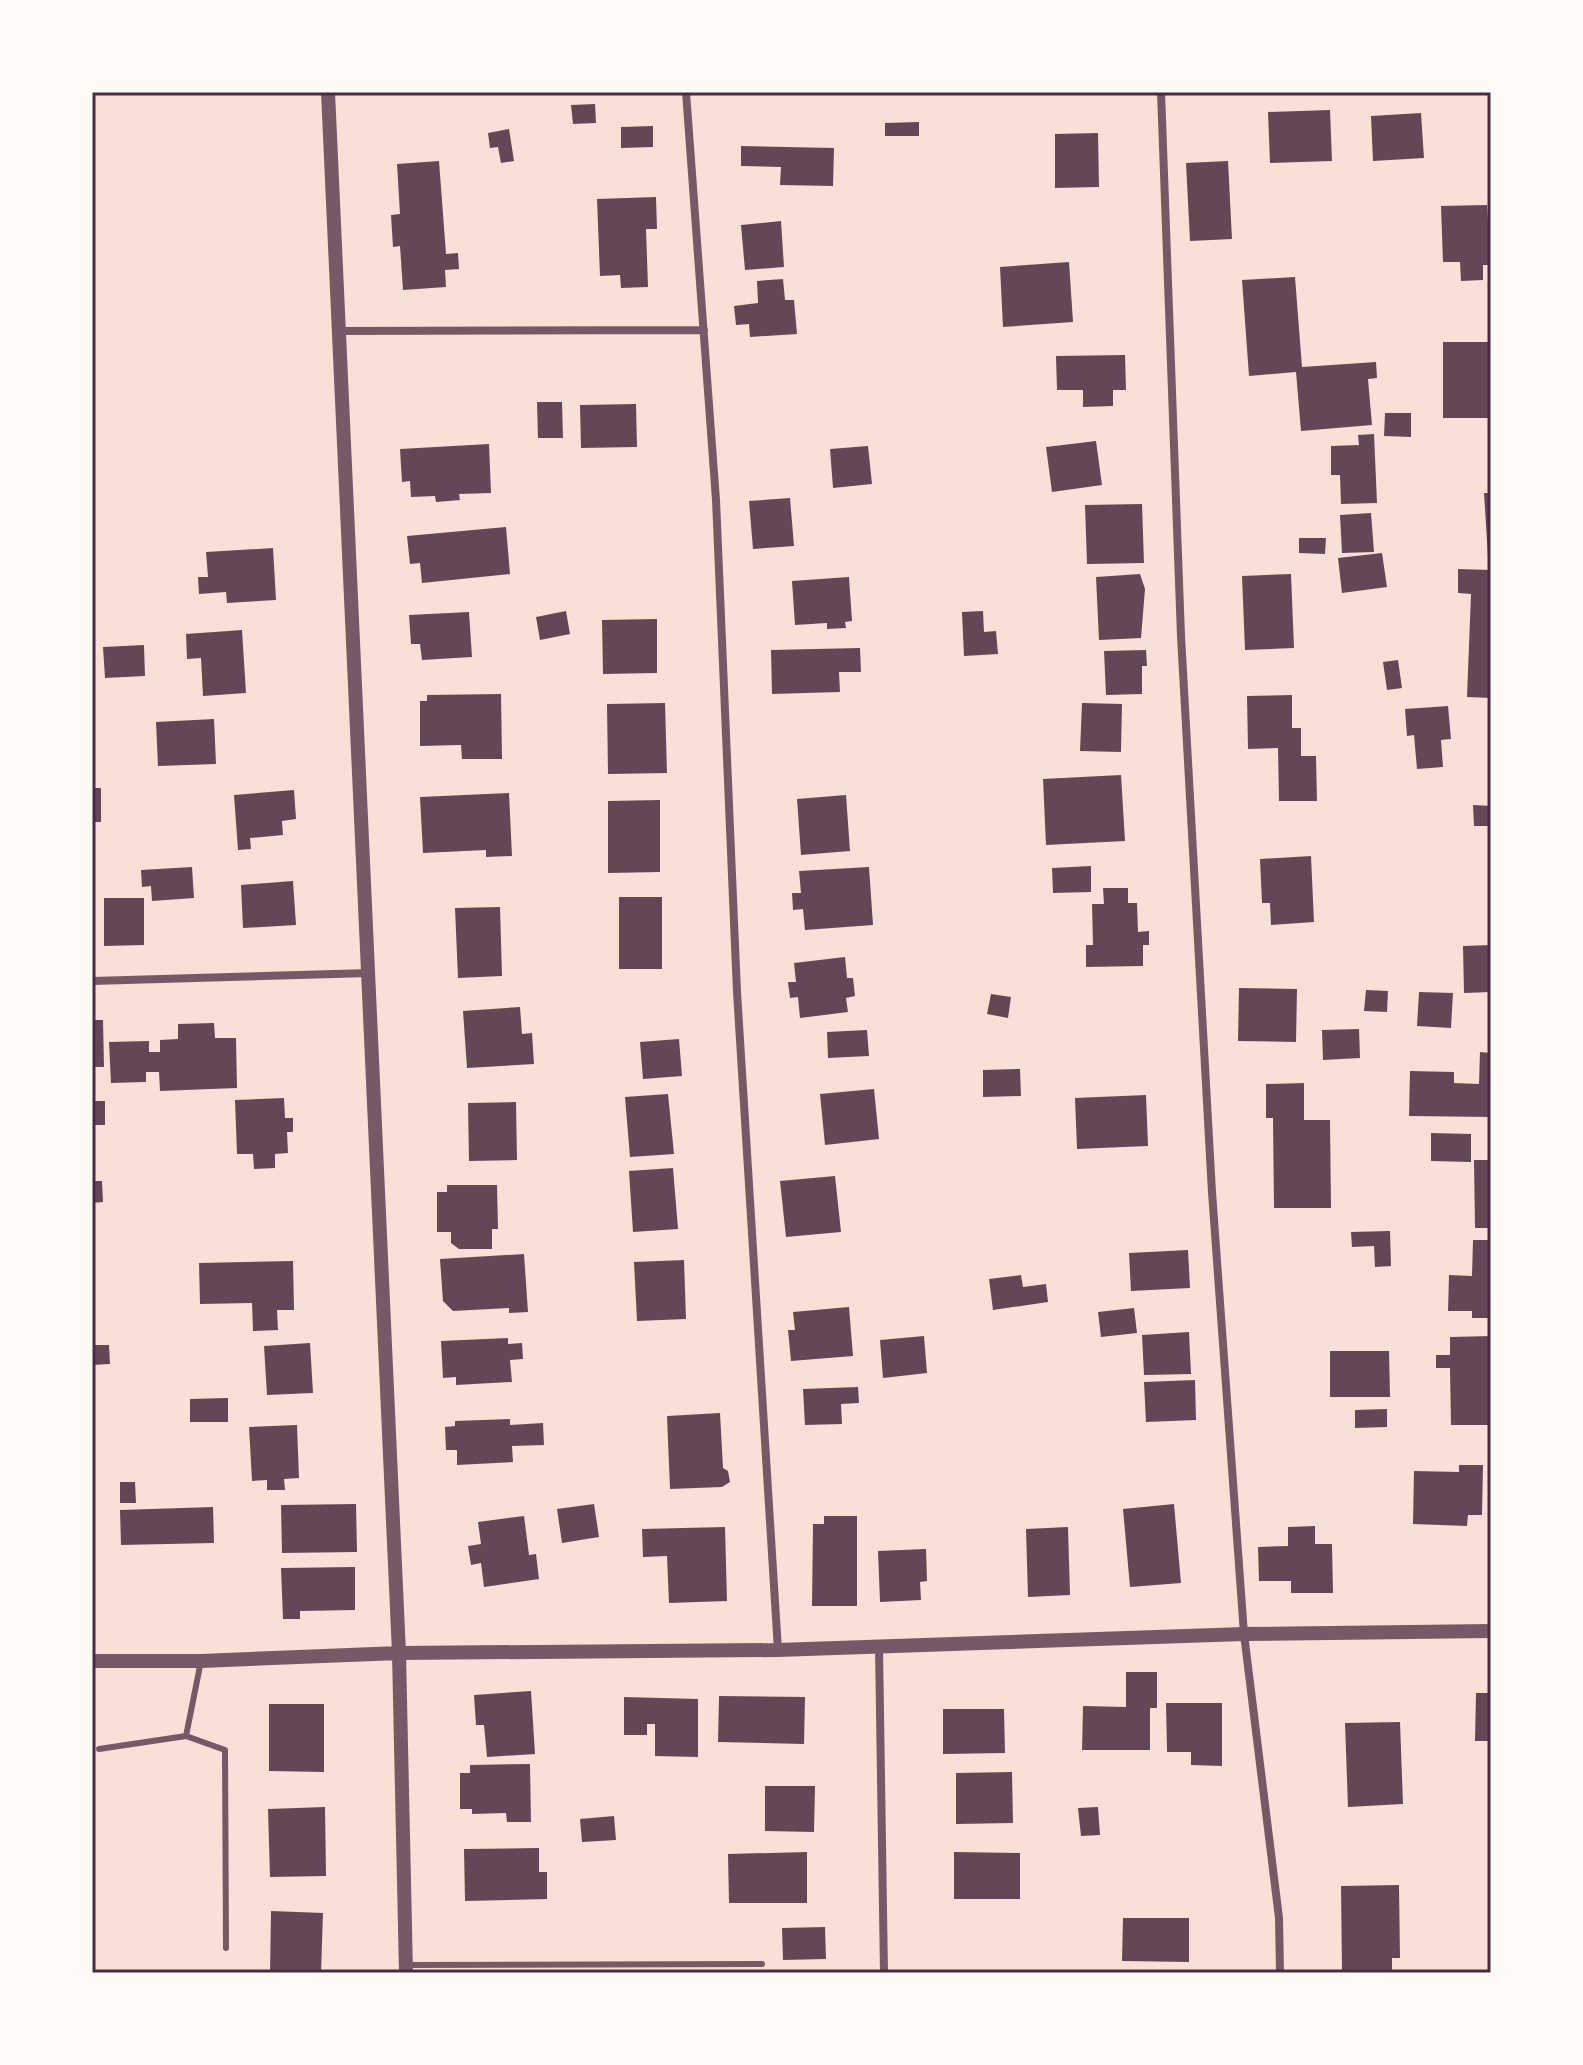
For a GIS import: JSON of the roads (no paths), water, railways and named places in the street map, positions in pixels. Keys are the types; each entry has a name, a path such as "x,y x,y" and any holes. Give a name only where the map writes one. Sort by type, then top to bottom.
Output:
{"street":[{"path":"328,92 399,1653 406,1969"},
{"path":"686,92 717,516 737,992 778,1650"},
{"path":"1161,92 1181,636 1211,1176 1244,1634 1279,1918 1280,1973"},
{"path":"339,331 704,330"},
{"path":"92,981 370,973"},
{"path":"92,1661 201,1661 399,1653 778,1650 1244,1634 1491,1631"},
{"path":"879,1647 884,1973"}],"lane":[{"path":"186,1736 201,1661"},
{"path":"99,1749 186,1736 225,1750 226,1948"},
{"path":"406,1969 762,1964"}]}
